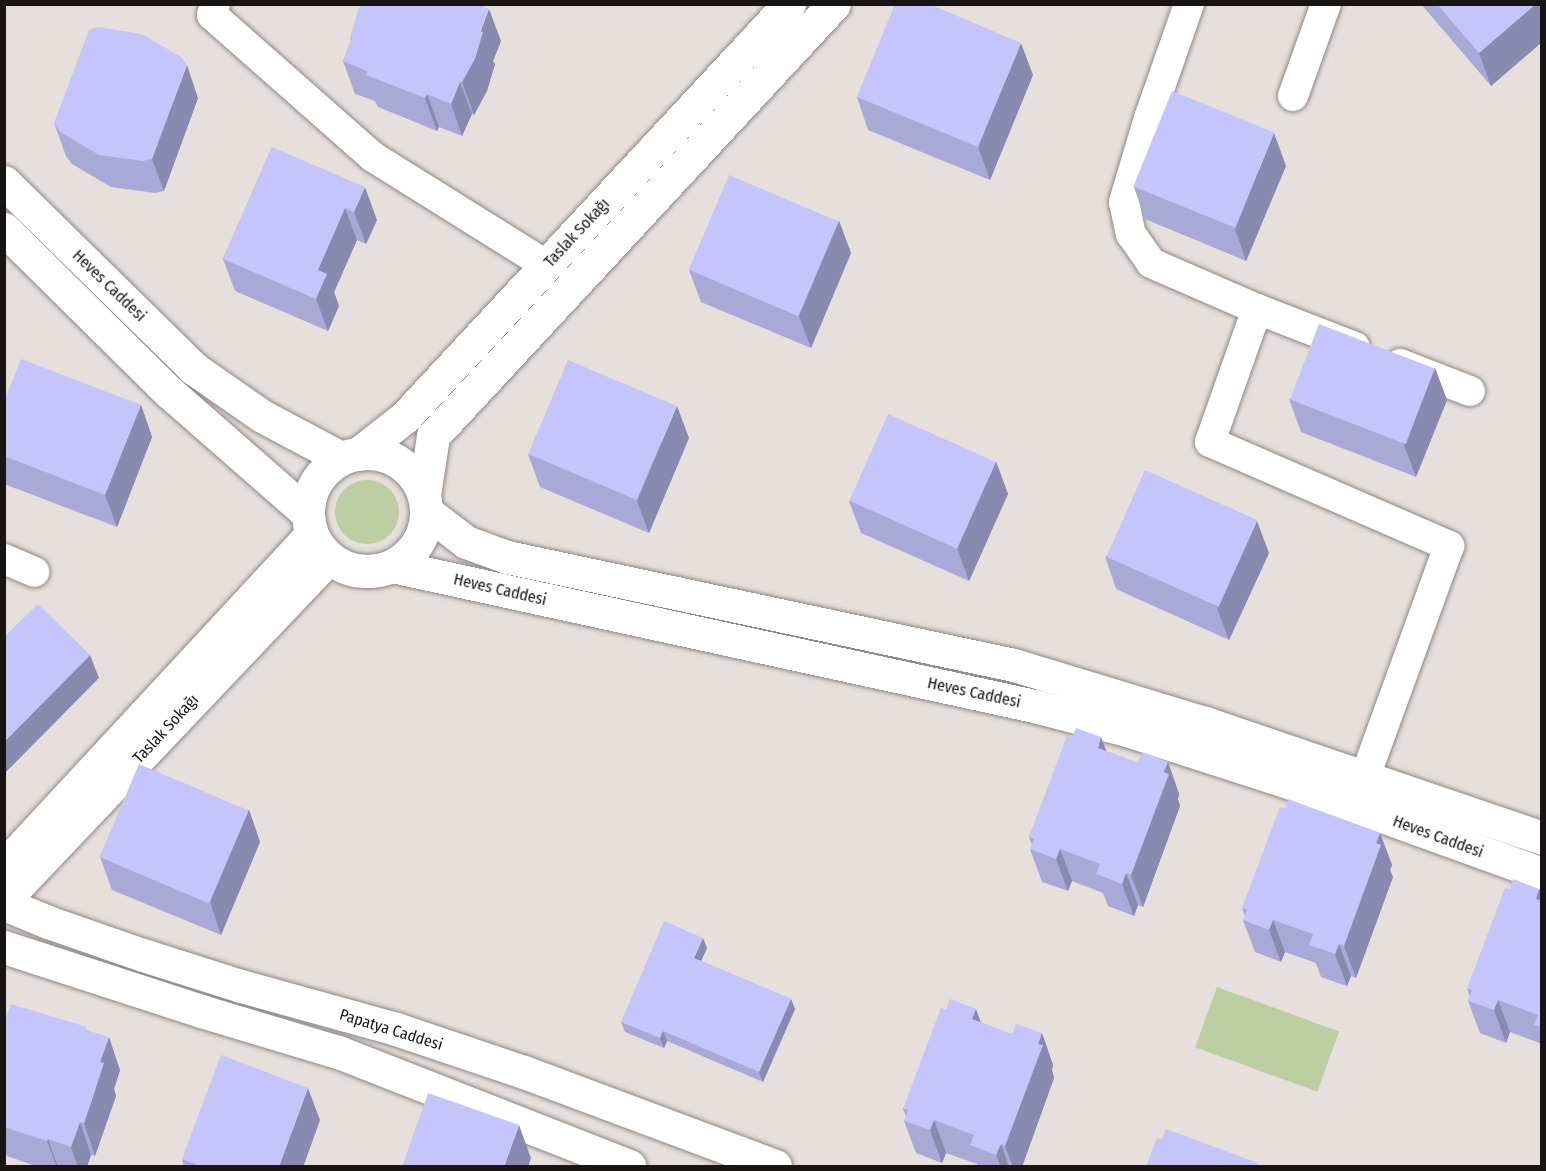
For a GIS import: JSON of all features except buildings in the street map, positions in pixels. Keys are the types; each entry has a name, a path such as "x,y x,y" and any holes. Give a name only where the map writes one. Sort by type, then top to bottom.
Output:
{"street":[{"path":"215,4 212,15 373,157 546,265"},
{"name":"Taslak Sokağı","path":"350,456 405,417 789,4"},
{"name":"Taslak Sokağı","path":"425,503 433,436 834,4"},
{"path":"1189,4 1124,202 1126,218 1140,249 1151,263 1257,309 1470,391"},
{"path":"1293,96 1326,4"},
{"name":"Heves Caddesi","path":"4,182 193,368 262,416 350,456"},
{"name":"Heves Caddesi","path":"4,229 315,536"},
{"path":"1257,309 1210,442 1449,546 1365,777"},
{"path":"375,453 391,458 406,467 417,480 425,503 424,528 417,544 406,557 392,566 376,571 359,572 343,567 315,536 309,496 316,481 327,468 350,456 375,453"},
{"name":"Heves Caddesi","path":"425,503 466,542 507,557 1014,665 1205,723 1542,838"},
{"name":"Taslak Sokağı","path":"4,866 315,536"},
{"name":"Taslak Sokağı","path":"4,902 315,536"},
{"path":"4,560 34,572"},
{"name":"Heves Caddesi","path":"392,566 1034,706 1127,730 1284,780 1542,874"},
{"name":"Papatya Caddesi","path":"4,902 48,922 154,958 396,1029 524,1072 775,1167"},
{"path":"4,915 4,920"},
{"path":"4,947 201,1011 338,1052 594,1160 629,1167"}],"green space":[{"path":"361,480 373,480 390,489 397,500 399,512 397,524 390,535 373,544 361,544 349,539 340,530 335,518 335,506 340,494 349,485"},
{"path":"1217,987 1339,1031 1317,1092 1195,1047"}]}
